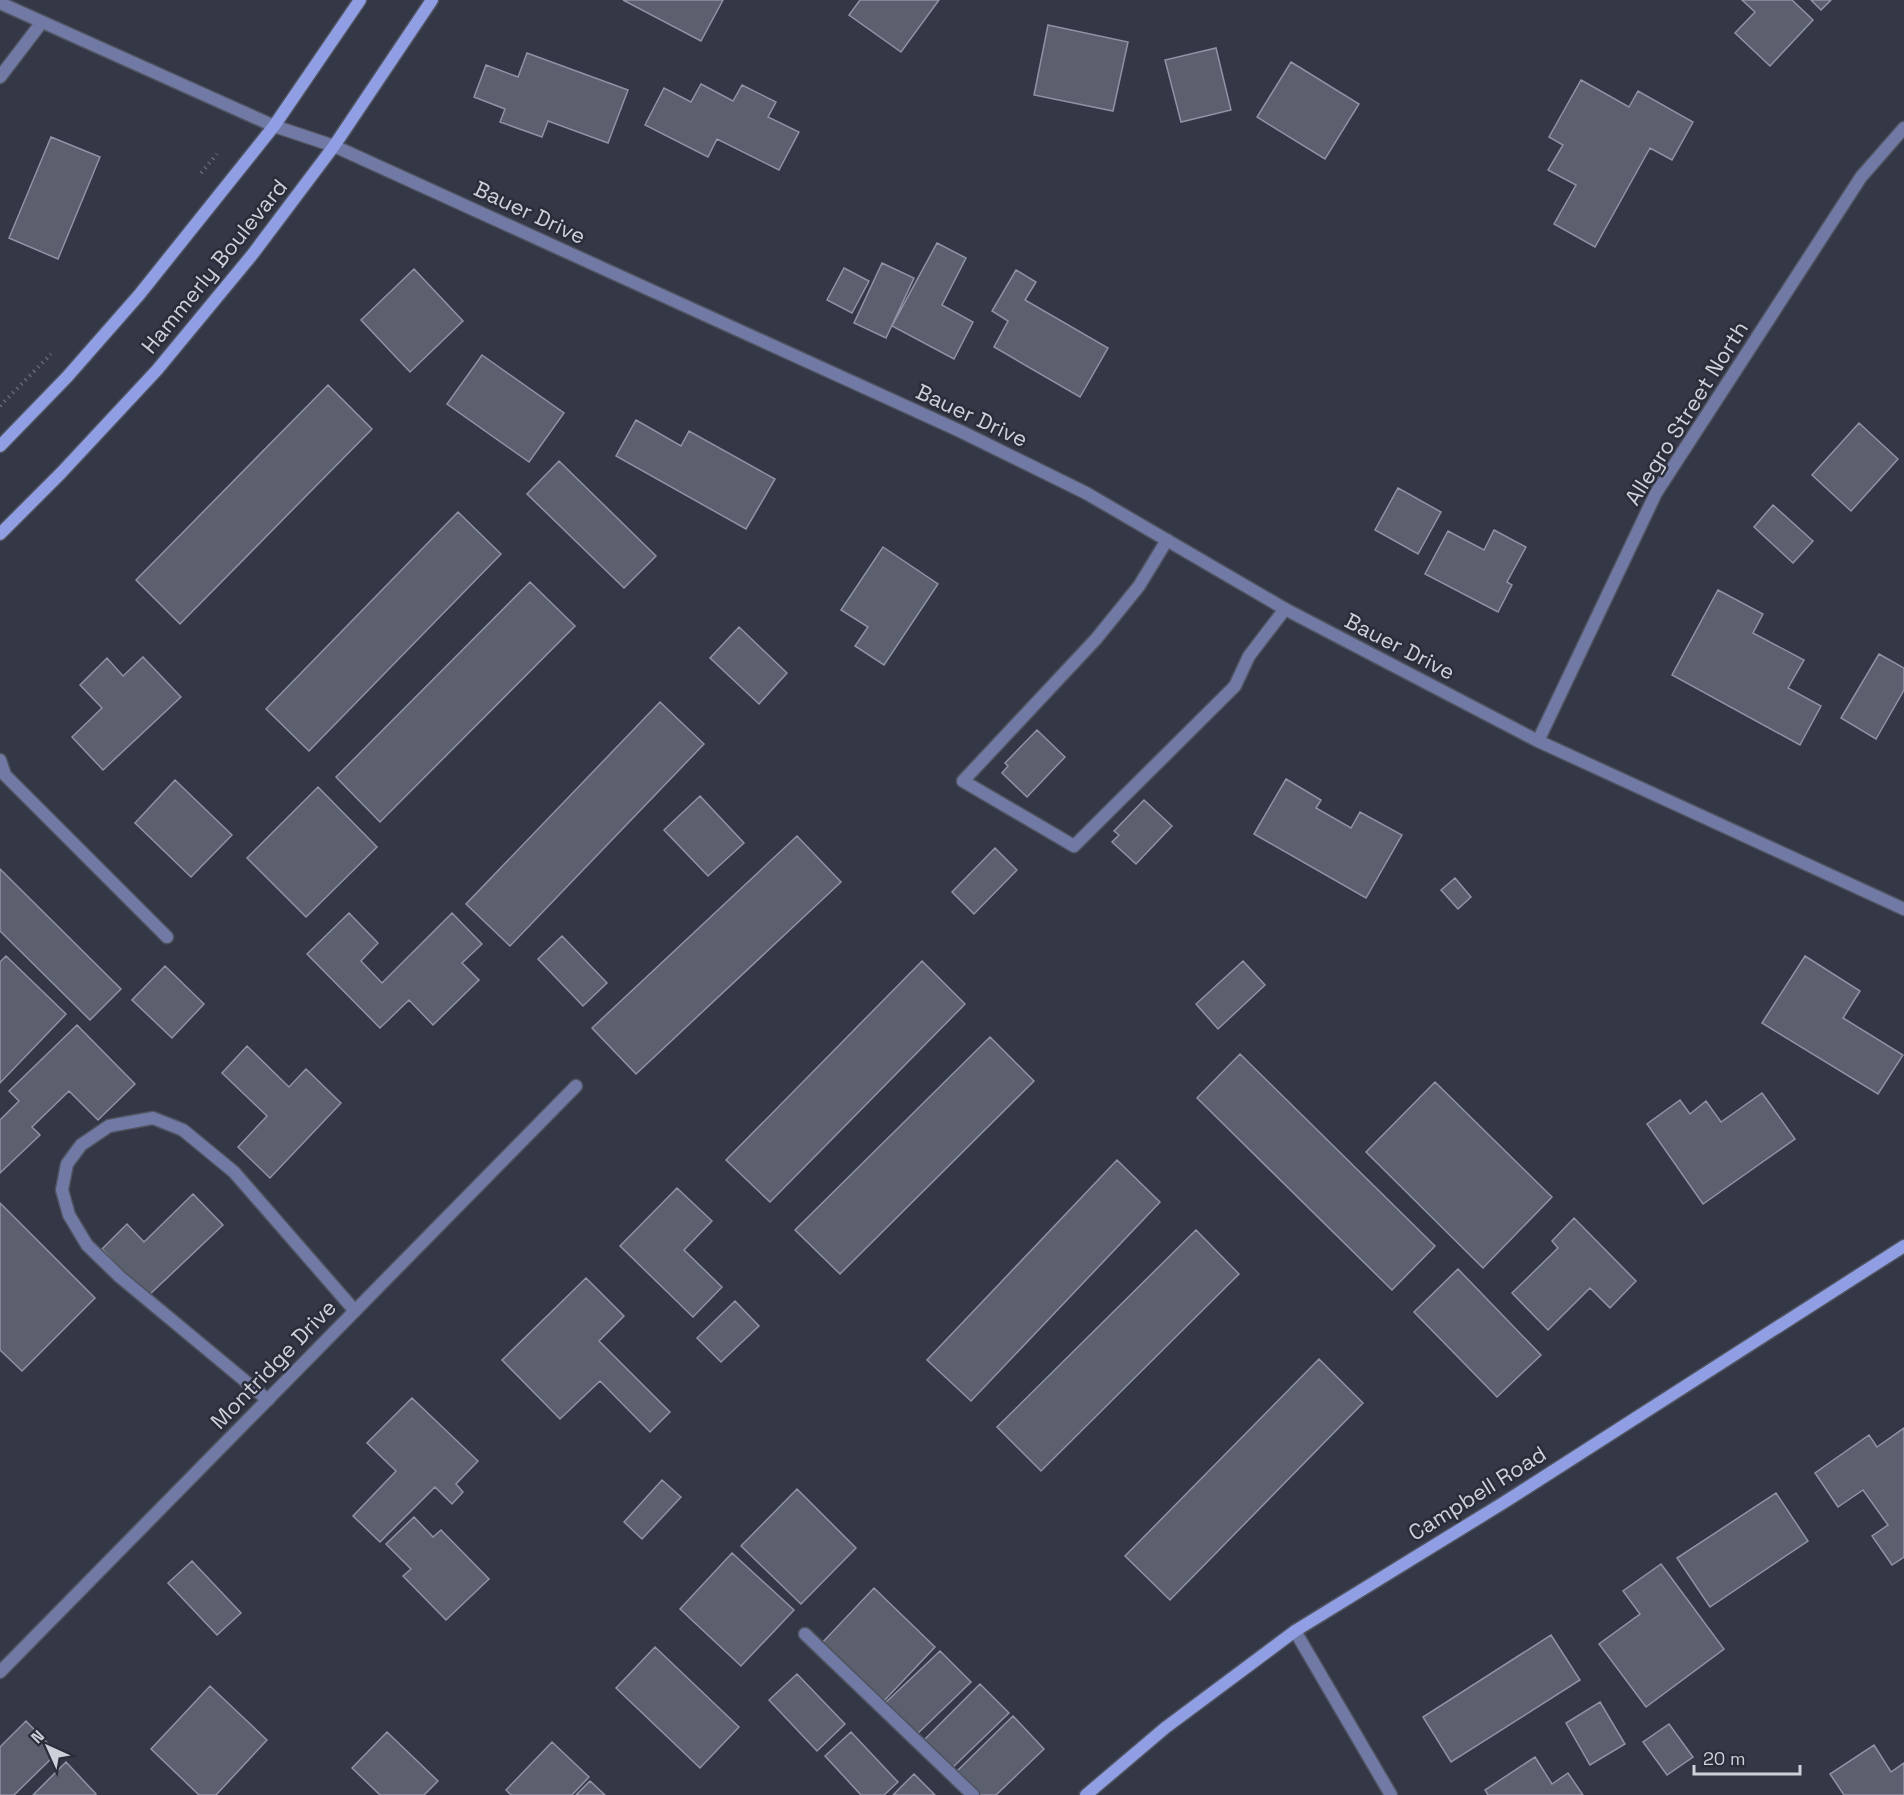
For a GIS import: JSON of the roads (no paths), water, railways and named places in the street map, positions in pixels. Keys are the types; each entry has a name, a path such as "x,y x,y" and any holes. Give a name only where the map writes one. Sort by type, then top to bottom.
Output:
{"main road":[{"name":"Hammerly Boulevard","path":"0,446 67,377 139,295 274,126 360,0"},
{"name":"Hammerly Boulevard","path":"0,534 61,473 157,370 252,255 334,146 432,0"},
{"name":"Campbell Road","path":"1086,1795 1165,1728 1295,1631 1503,1503 1904,1246"}],"street":[{"name":"Bauer Drive","path":"0,3 274,126 334,146 960,431 1086,493 1285,609 1538,741 1904,909"},
{"path":"0,77 42,22"},
{"name":"Allegro Street North","path":"1538,741 1656,493 1861,177 1904,128"},
{"path":"1167,540 1139,586 1096,639 963,781 1074,846 1235,686 1249,656 1285,609"},
{"path":"0,760 5,776 167,937"},
{"name":"Montridge Drive","path":"0,1672 576,1086"},
{"path":"268,1400 120,1277 87,1245 69,1215 62,1190 68,1164 81,1145 109,1126 153,1118 183,1130 234,1172 355,1311"},
{"path":"1295,1631 1391,1795"},
{"path":"805,1634 973,1795"}]}
